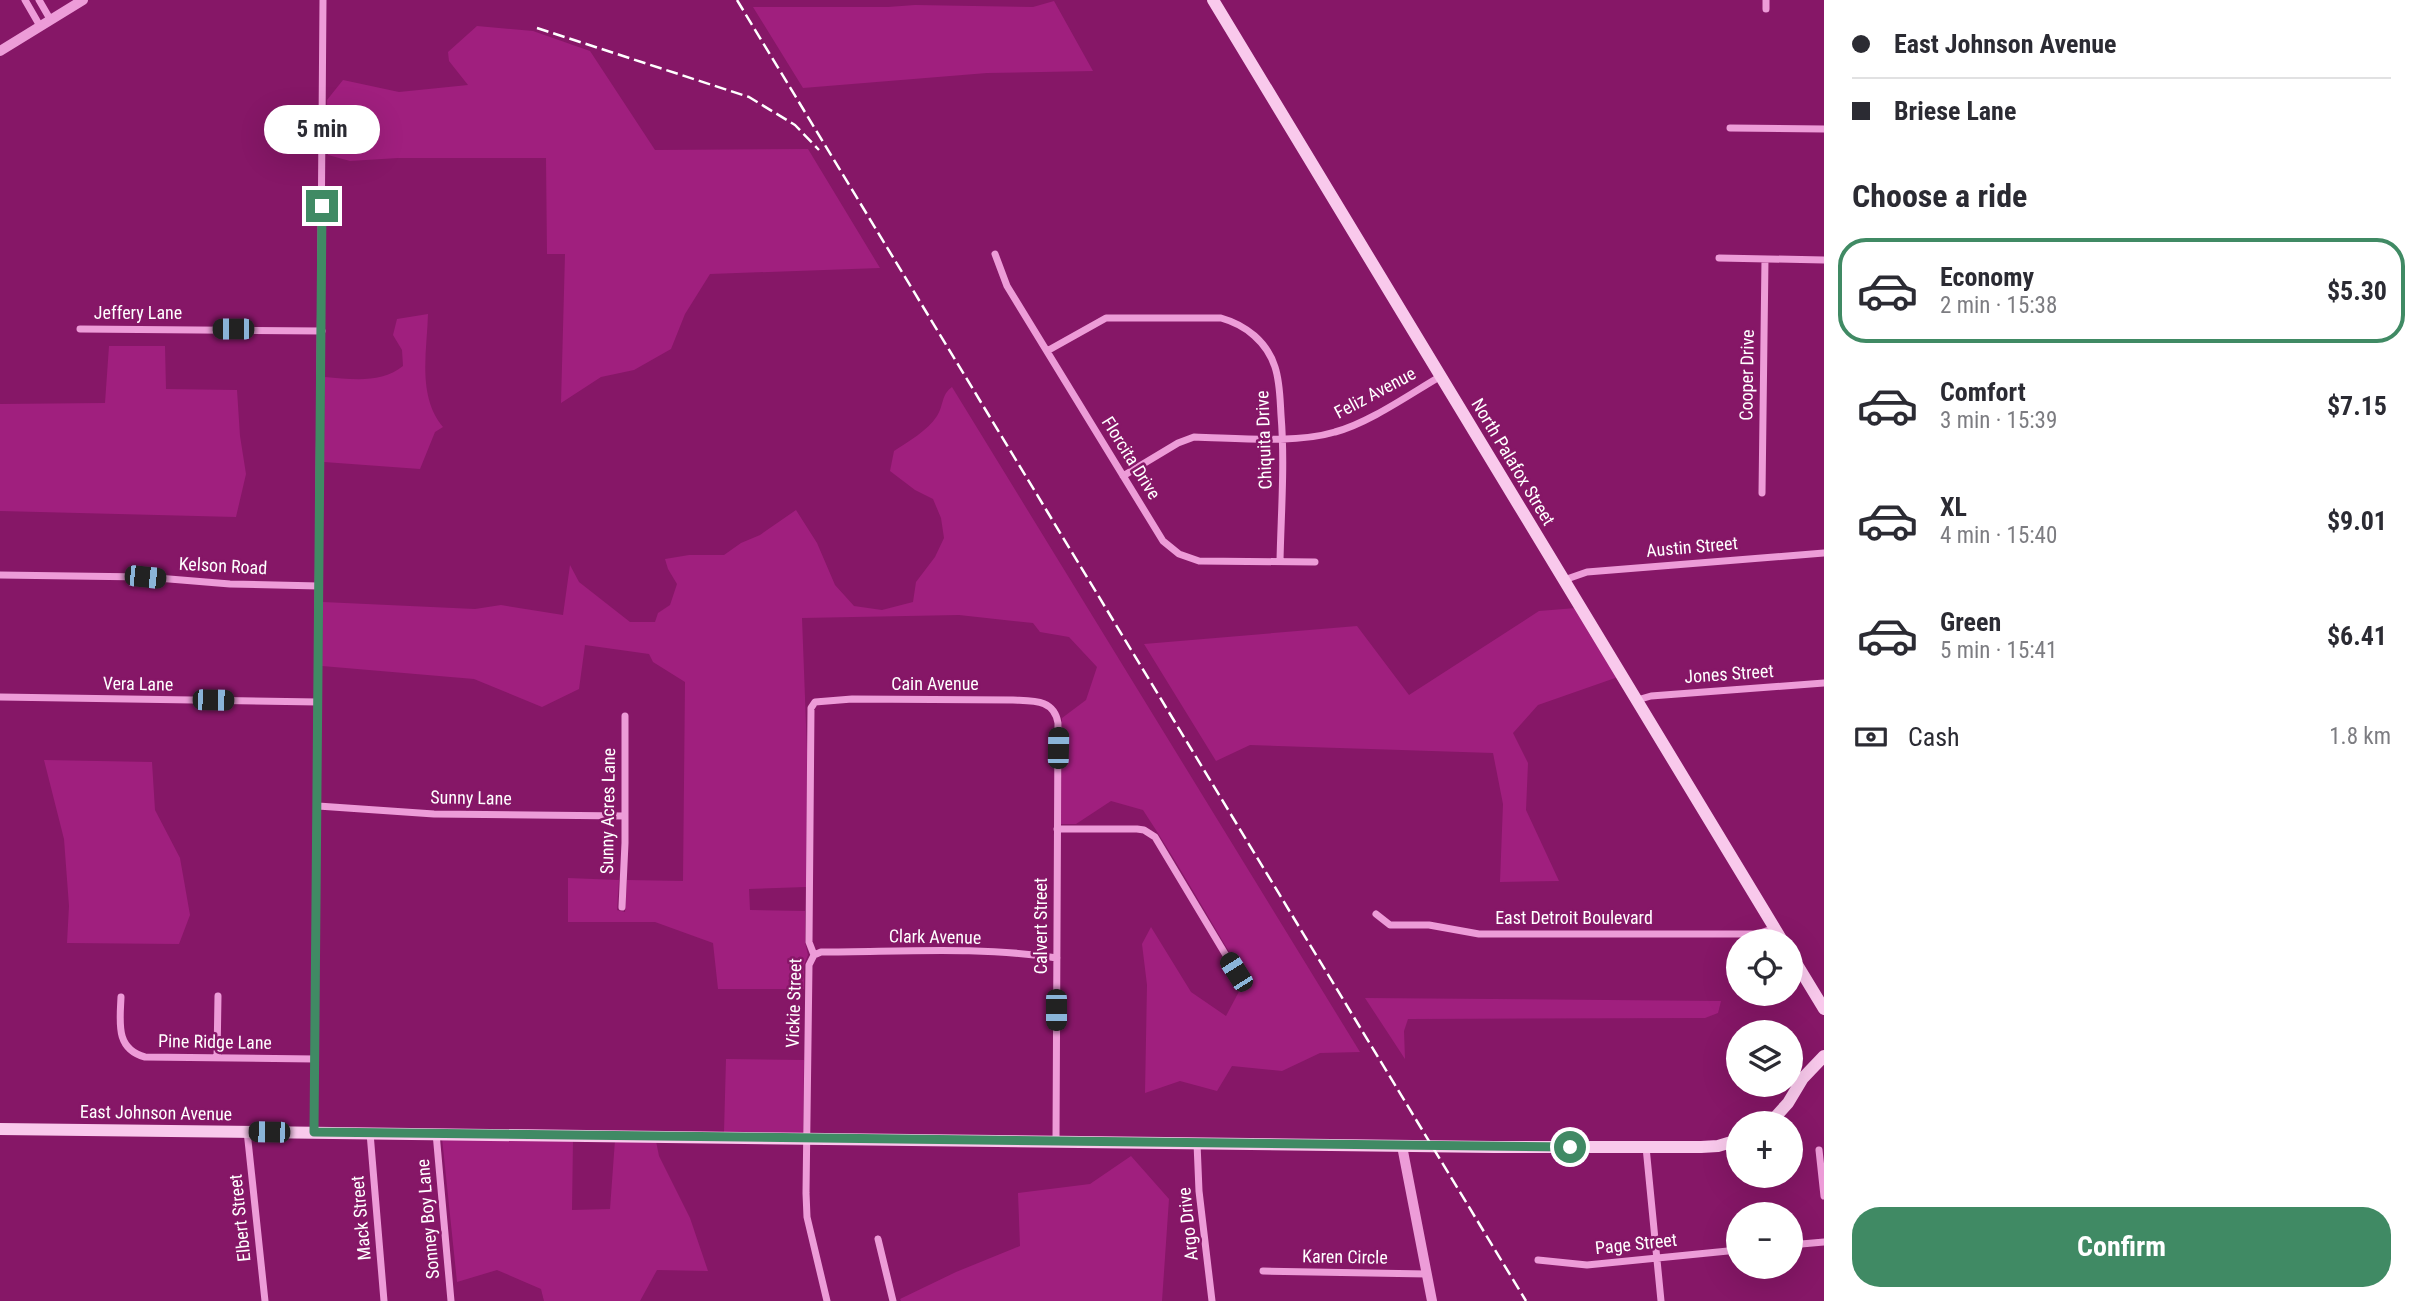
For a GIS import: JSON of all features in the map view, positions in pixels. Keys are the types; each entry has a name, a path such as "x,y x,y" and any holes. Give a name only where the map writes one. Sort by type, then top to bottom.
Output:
{"main road":[{"name":"North Palafox Street","path":"1213,0 1775,928"},
{"path":"1803,974 1824,1009"},
{"path":"1781,1111 1803,1078 1824,1056"},
{"name":"East Johnson Avenue","path":"0,1129 1402,1146 1646,1147 1726,1144"}],"street":[{"path":"25,0 40,26"},
{"path":"39,0 51,19"},
{"path":"0,51 83,0"},
{"path":"314,1132 323,0"},
{"path":"1766,0 1766,9"},
{"path":"1730,128 1824,130"},
{"name":"Florcita Drive","path":"995,254 1003,279 1163,541 1179,554 1199,561 1315,562"},
{"path":"1719,258 1824,260"},
{"name":"Cooper Drive","path":"1762,493 1765,259"},
{"name":"Chiquita Drive","path":"1047,351 1106,318 1210,317 1233,321 1243,326 1262,344 1275,366 1278,379 1283,438 1280,561"},
{"name":"Jeffery Lane","path":"80,329 322,331"},
{"name":"Feliz Avenue","path":"1123,476 1178,443 1194,438 1317,437 1344,429 1441,376"},
{"name":"Austin Street","path":"1564,580 1587,572 1824,553"},
{"name":"Kelson Road","path":"0,575 145,577 230,584 319,586"},
{"name":"Jones Street","path":"1637,700 1651,696 1824,683"},
{"name":"Vera Lane","path":"0,697 318,702"},
{"name":"Cain Avenue","path":"813,704 819,699 1013,700 1039,701 1054,711"},
{"name":"Vickie Street","path":"813,704 809,942 814,956 809,965 807,1217 827,1301"},
{"name":"Calvert Street","path":"1054,711 1058,723 1056,1141"},
{"name":"Sunny Acres Lane","path":"622,907 625,716"},
{"name":"Sunny Lane","path":"317,806 435,814 625,816"},
{"path":"1057,829 1137,829 1149,832 1155,837 1236,972"},
{"name":"East Detroit Boulevard","path":"1376,914 1390,925 1430,925 1479,934 1757,934 1775,928"},
{"name":"Clark Avenue","path":"814,956 821,952 1030,954 1057,958"},
{"path":"217,1058 218,996"},
{"name":"Pine Ridge Lane","path":"121,997 120,1031 125,1045 145,1057 315,1059"},
{"name":"Elbert Street","path":"247,1131 265,1301"},
{"name":"Mack Street","path":"370,1133 384,1301"},
{"name":"Sonney Boy Lane","path":"436,1133 451,1301"},
{"name":"Argo Drive","path":"1197,1143 1199,1191 1212,1301"},
{"path":"1402,1146 1432,1301"},
{"path":"1646,1147 1661,1301"},
{"path":"1819,1150 1824,1196"},
{"path":"878,1239 893,1301"},
{"path":"1803,1244 1824,1242"},
{"name":"Page Street","path":"1538,1260 1587,1265 1726,1251"},
{"name":"Karen Circle","path":"1263,1271 1427,1274"}],"shaded area":[{"path":"1054,1 1093,71 987,73 803,88 753,7 1033,7"},
{"path":"477,26 533,31 590,51 655,150 808,149 880,268 710,274 685,314 671,349 634,370 601,377 561,403 565,254 547,254 546,158 398,158 350,161 328,155 327,100 343,80 399,92 468,85 449,61 448,52"},
{"path":"428,314 425,373 430,401 443,427 435,432 420,469 324,462 325,377 366,379 394,372 403,366 402,350 393,335 397,319"},
{"path":"109,346 165,346 166,389 237,390 246,474 236,517 0,511 0,404 105,403"},
{"path":"952,387 1360,1052 1320,1053 1282,1071 1232,1066 1217,1091 1180,1081 1145,1093 1147,985 1142,944 1151,927 1191,992 1226,1016 1243,984 1238,976 1242,973 1143,810 1111,801 1076,824 1061,824 1062,718 1086,700 1097,667 1069,637 1040,632 1033,623 959,615 802,618 807,751 806,887 749,889 750,910 805,911 805,942 808,955 804,965 804,989 718,989 713,943 655,922 568,922 568,878 619,880 617,910 625,912 627,880 683,881 685,682 653,662 649,654 585,645 579,689 542,707 474,679 322,666 323,602 475,609 501,605 563,615 570,565 579,582 630,622 655,622 658,613 670,605 677,584 665,559 689,555 724,555 741,543 760,535 796,510 817,543 835,585 854,606 882,610 913,602 916,582 935,557 944,538 941,518 933,499 915,490 890,471 894,451 933,421 946,393"},
{"path":"1576,608 1618,677 1538,705 1513,733 1528,763 1526,810 1559,881 1500,882 1503,804 1493,753 1250,745 1216,761 1144,644 1357,626 1409,695 1539,611"},
{"path":"44,760 152,762 155,810 180,858 190,915 179,944 67,943 69,906 64,839"},
{"path":"1365,998 1721,1001 1718,1013 1705,1018 1408,1019 1404,1031 1405,1059"},
{"path":"726,1059 804,1060 803,1133 724,1132"},
{"path":"442,1138 573,1140 572,1210 610,1209 615,1140 656,1141 659,1156 690,1218 708,1271 657,1270 640,1301 544,1301 541,1289 497,1270 457,1282"},
{"path":"1131,1156 1169,1199 1162,1301 901,1301 900,1299 956,1272 1020,1246 1018,1193 1090,1184"}],"railway":[{"path":"737,0 1526,1301"},
{"path":"537,28 749,97 795,125 819,150"}],"route":[{"path":"322,206 314,1132 1570,1147"}]}
